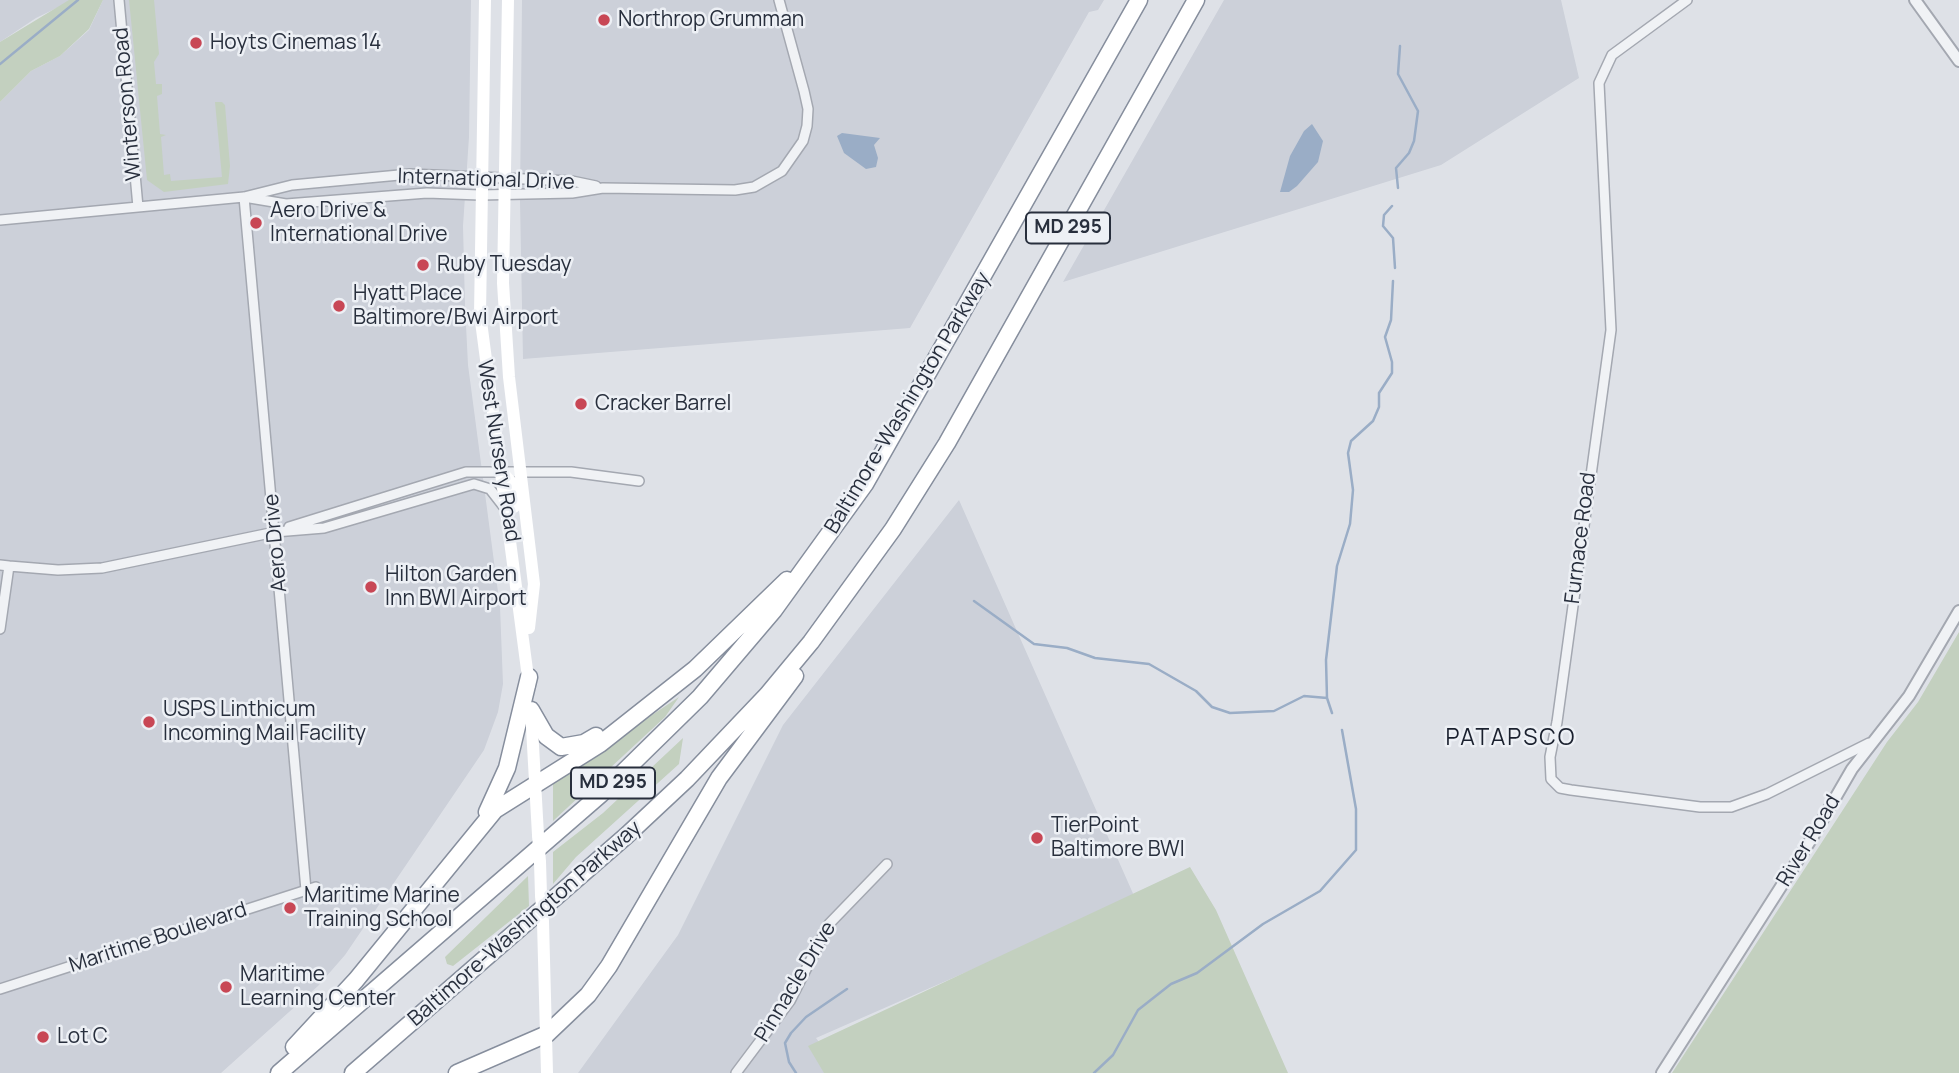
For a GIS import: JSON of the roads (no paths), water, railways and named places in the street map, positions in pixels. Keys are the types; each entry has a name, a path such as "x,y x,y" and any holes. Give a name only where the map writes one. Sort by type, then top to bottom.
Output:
{"highway":[{"name":"Baltimore-Washington Parkway","path":"279,1073 601,794 691,706 774,610 865,484 1139,0"},
{"name":"Baltimore-Washington Parkway","path":"353,1073 626,836 687,779 802,653 893,529 947,443 1196,0"},
{"path":"268,1073 356,980 479,826 505,802 600,744 634,714 695,669 787,579 889,439"},
{"path":"457,1073 547,1034 597,985 719,778 859,589 893,529"},
{"path":"479,826 507,768 528,677"},
{"path":"531,710 551,743 561,747 584,743 634,714"}],"main road":[{"name":"West Nursery Road","path":"485,0 480,314 527,650 543,922 547,1073"},
{"name":"West Nursery Road","path":"508,0 504,177 505,324 534,583 527,650"},
{"path":"500,470 511,482 522,569 534,583"}],"street":[{"name":"Winterson Road","path":"118,0 138,207"},
{"name":"International Drive","path":"244,197 285,204 427,193 481,195 572,193 603,188 735,190 754,187 782,171 803,141 808,108 779,0"},
{"name":"Furnace Road","path":"1687,0 1612,55 1599,83 1611,330 1550,757 1551,779 1554,784 1571,790 1700,807 1731,807 1767,794 1869,743"},
{"path":"1915,0 1959,61"},
{"name":"International Drive","path":"0,220 244,197 292,185 410,174 572,181 603,188"},
{"name":"Aero Drive","path":"244,197 311,888"},
{"path":"0,629 4,566 58,570 102,568 275,532 466,472 571,472 639,481"},
{"path":"275,532 324,528 474,484 490,489 507,512"},
{"name":"River Road","path":"1662,1073 1869,743 1909,696 1959,611"},
{"name":"Pinnacle Drive","path":"736,1073 790,1001 829,924 887,864"},
{"name":"Maritime Boulevard","path":"0,989 311,888"}],"water":[{"path":"1312,124 1323,141 1318,162 1297,186 1289,192 1280,192 1290,156 1304,131"},
{"path":"842,133 880,138 874,145 878,158 876,167 866,169 844,153 837,136"}],"waterway":[{"path":"0,64 78,0"},
{"path":"1398,188 1396,168 1409,153 1414,141 1418,111 1398,74 1400,46"},
{"path":"1392,206 1384,215 1383,226 1393,238 1395,268"},
{"path":"1332,713 1327,698 1326,660 1337,566 1350,524 1353,490 1348,453 1351,441 1373,421 1379,407 1379,393 1392,373 1385,337 1391,320 1393,281"},
{"path":"974,601 1034,644 1067,648 1095,658 1149,664 1196,691 1212,707 1230,713 1274,711 1304,696 1327,698"},
{"path":"1094,1073 1113,1055 1138,1010 1171,984 1197,973 1263,924 1320,891 1356,850 1356,809 1342,730"},
{"path":"796,1073 789,1062 785,1043 791,1033 806,1017 847,989"}],"place":[{"name":"Northrop Grumman","path":"604,20"},
{"name":"Hoyts Cinemas 14","path":"196,43"},
{"name":"Aero Drive & International Drive","path":"256,223"},
{"name":"Ruby Tuesday","path":"423,265"},
{"name":"Hyatt Place Baltimore/Bwi Airport","path":"339,306"},
{"name":"Cracker Barrel","path":"581,404"},
{"name":"Hilton Garden Inn BWI Airport","path":"371,587"},
{"name":"USPS Linthicum Incoming Mail Facility","path":"149,722"},
{"name":"TierPoint Baltimore BWI","path":"1037,838"},
{"name":"Maritime Marine Training School","path":"290,908"},
{"name":"Maritime Learning Center","path":"226,987"},
{"name":"Lot C","path":"43,1037"}],"district":[{"name":"PATAPSCO","path":"1511,739"}]}
